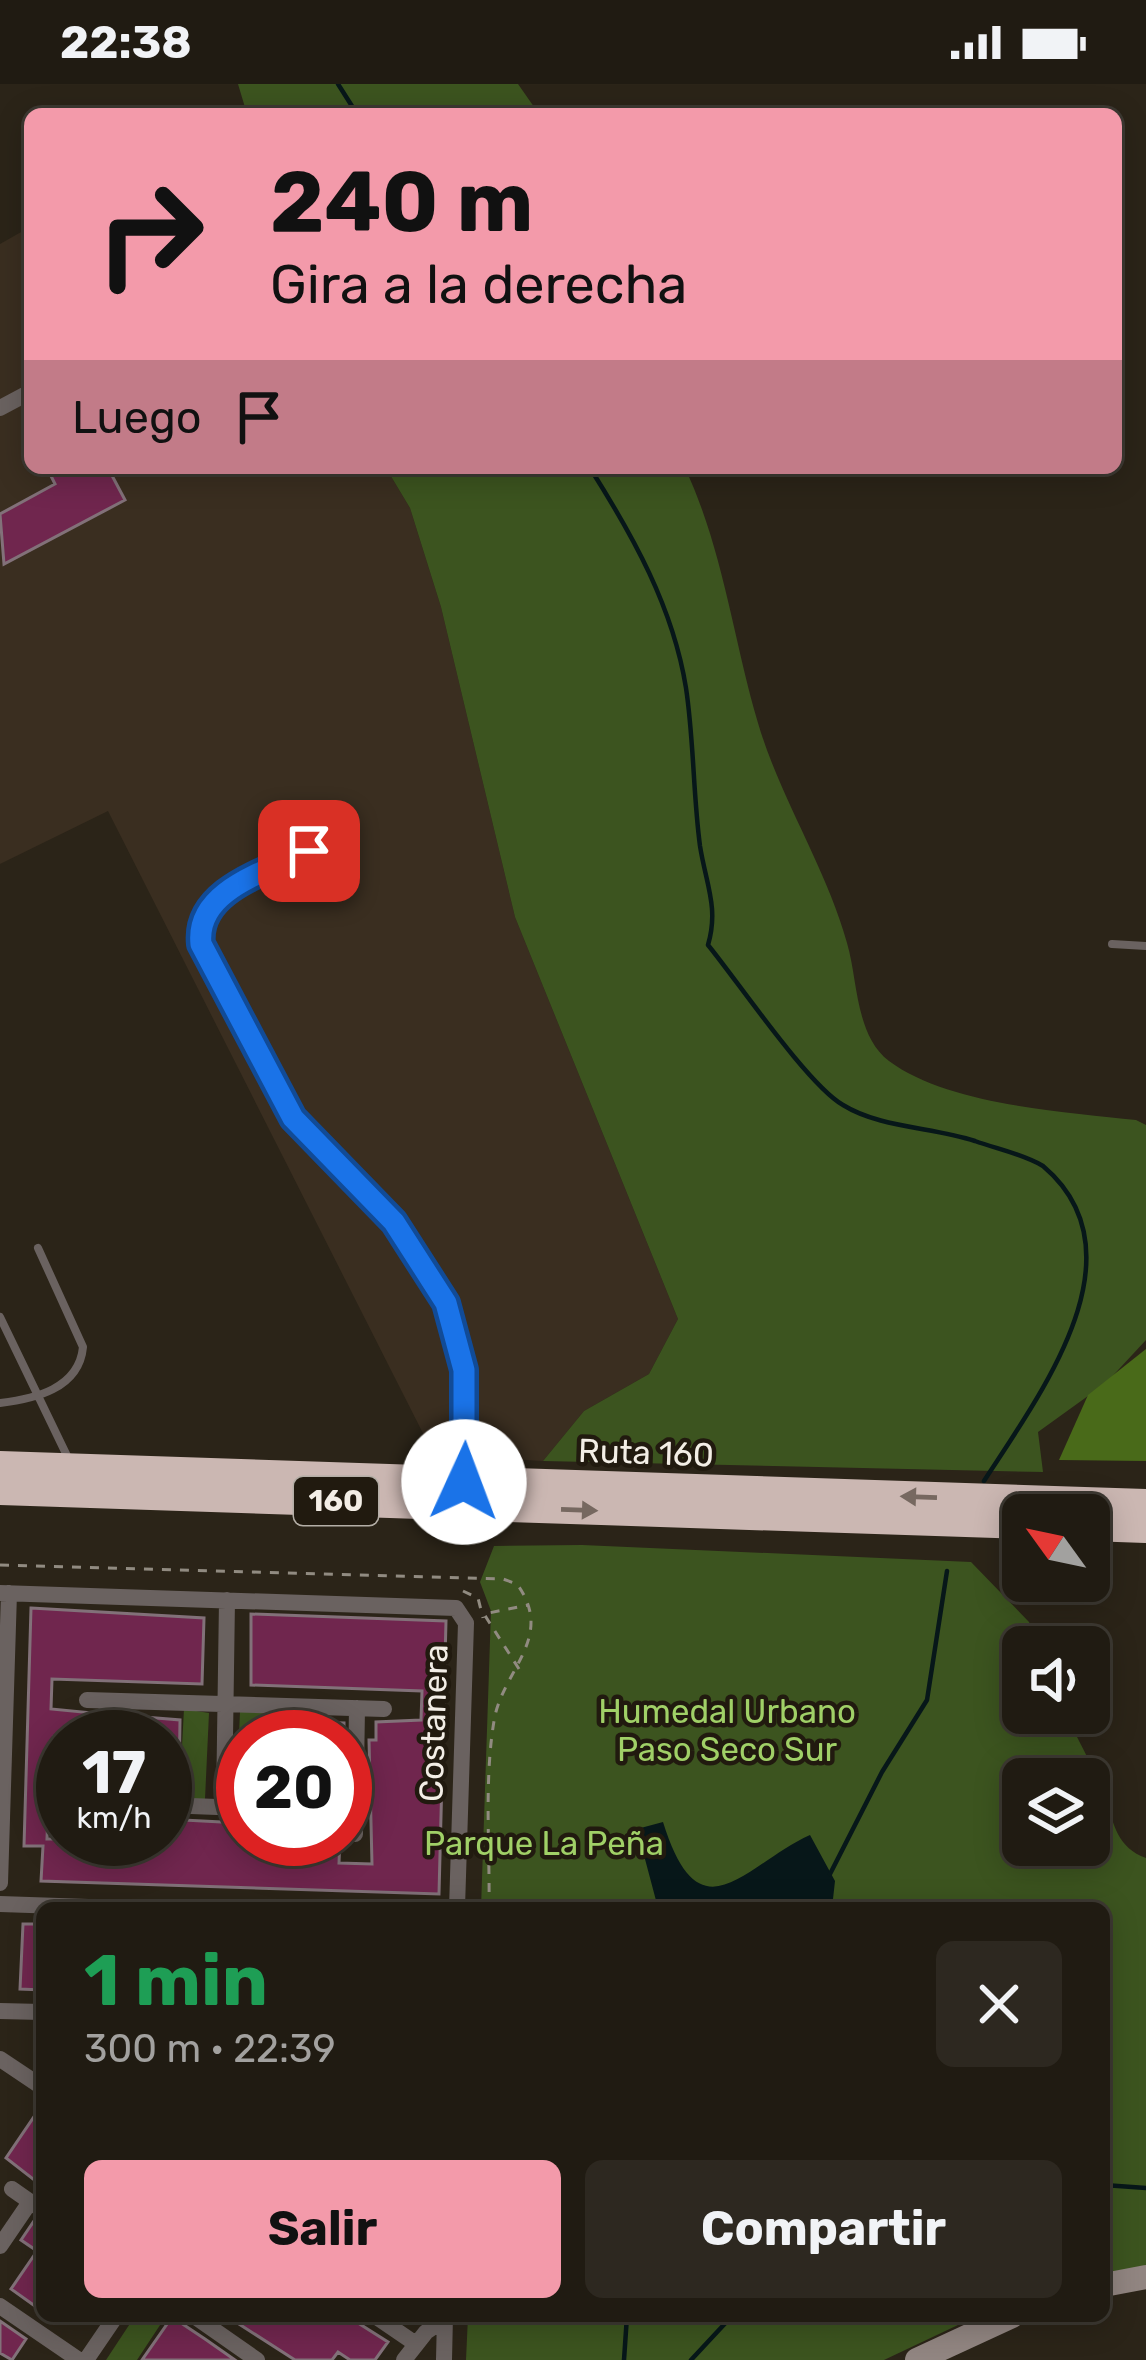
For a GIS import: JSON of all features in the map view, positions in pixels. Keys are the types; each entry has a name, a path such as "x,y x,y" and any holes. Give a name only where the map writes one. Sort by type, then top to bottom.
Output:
{"highway":[{"name":"Ruta 160","path":"0,1466 1146,1504"},
{"name":"Ruta 160","path":"0,1490 1002,1523"},
{"path":"1110,1527 1146,1528"}],"main road":[{"path":"1110,2284 1146,2277"},
{"path":"917,2360 999,2322"}],"street":[{"path":"0,1883 6,1588 227,1600 226,1710"},
{"name":"Costanera","path":"227,1600 450,1606 462,1612 457,1902"},
{"path":"99,1710 97,1701 384,1709"},
{"path":"0,1904 36,1905"},
{"path":"0,2011 36,2012"},
{"path":"0,2059 36,2083"},
{"path":"0,2246 36,2206 12,2189"},
{"path":"0,2306 82,2360 111,2322"},
{"path":"203,2322 257,2360"},
{"path":"384,2322 416,2344"},
{"path":"404,2360 441,2322"},
{"path":"444,2360 445,2322"}],"lane":[{"path":"309,851 218,897 202,919 201,944 293,1118 401,1232 446,1303 464,1370 464,1482"},
{"path":"1112,944 1146,946"},
{"path":"0,1403 41,1398 78,1367 83,1347 38,1248"},
{"path":"0,1317 73,1469"}],"path":[{"path":"0,1565 512,1581 529,1605 531,1634 494,1721 489,1902"},
{"path":"6,1588 9,1565"},
{"path":"462,1578 462,1591 478,1598 519,1669"},
{"path":"484,1614 529,1605"},
{"path":"483,1637 484,1614"}],"shaded area":[{"path":"24,230 24,474 390,474 410,508 441,607 515,917 678,1319 649,1374 584,1411 543,1461 434,1455 108,811 0,864 0,244"},
{"path":"663,1822 677,1858 692,1878 708,1886 744,1875 810,1835 835,1881 833,1902 656,1902 637,1829"}],"green space":[{"path":"238,84 518,84 535,108 245,108"},
{"path":"390,474 688,474 718,562 758,723 838,915 859,1006 878,1050 914,1076 974,1097 1146,1125 1146,1340 1106,1383 1038,1432 1043,1472 543,1461 584,1411 649,1374 678,1319 515,917 441,607 410,508"},
{"path":"1146,1349 1146,1461 1059,1460 1088,1395"},
{"name":"Humedal Urbano Paso Seco Sur","path":"582,1545 971,1562 1002,1594 1002,1602 1010,1602 1031,1626 1002,1626 1002,1734 1076,1734 1088,1758 1002,1758 1002,1866 1110,1866 1110,1812 1118,1834 1146,1858 1146,2271 1110,2275 1110,1902 481,1902 491,1611 480,1582 494,1546"},
{"path":"192,1710 209,1713 205,1799 192,1800"},
{"path":"131,2322 162,2322 137,2360 106,2360"},
{"path":"468,2322 964,2322 884,2360 466,2360"}],"building":[{"path":"50,474 111,474 125,500 4,564 0,514 55,484"},
{"path":"31,1608 204,1618 202,1684 52,1679 51,1709 62,1710 36,1710 36,1846 24,1846"},
{"path":"251,1614 446,1621 439,1894 41,1881 42,1866 192,1866 192,1820 216,1822 216,1866 372,1866 376,1722 421,1720 422,1691 251,1685"},
{"path":"23,1924 36,1924 36,1990 20,1989"},
{"path":"36,2114 36,2181 6,2158"},
{"path":"34,2221 36,2222 36,2250 21,2240"},
{"path":"36,2252 36,2307 11,2289"},
{"path":"0,2321 26,2339 12,2360 0,2353"},
{"path":"169,2322 180,2322 235,2360 142,2360"},
{"path":"356,2322 388,2342 375,2360 350,2360 338,2352 332,2360 295,2360 239,2324"}],"waterway":[{"path":"338,84 353,108"},
{"path":"594,474 649,573 680,658 689,708 700,846 712,907 708,945 793,1056 843,1105 890,1123 959,1136 1027,1158 1043,1166 1072,1201 1085,1240 1085,1281 1074,1323 1032,1407 984,1481"},
{"path":"830,1874 882,1772 927,1700 947,1571"},
{"path":"1110,2185 1146,2188"},
{"path":"624,2360 627,2322"},
{"path":"691,2360 726,2322"}],"route":[{"path":"309,851 211,903 202,919 201,944 280,1099 324,1155 394,1222 446,1303 464,1370 464,1482"}],"park label":[{"name":"Parque La Peña","path":"544,1843"}]}
